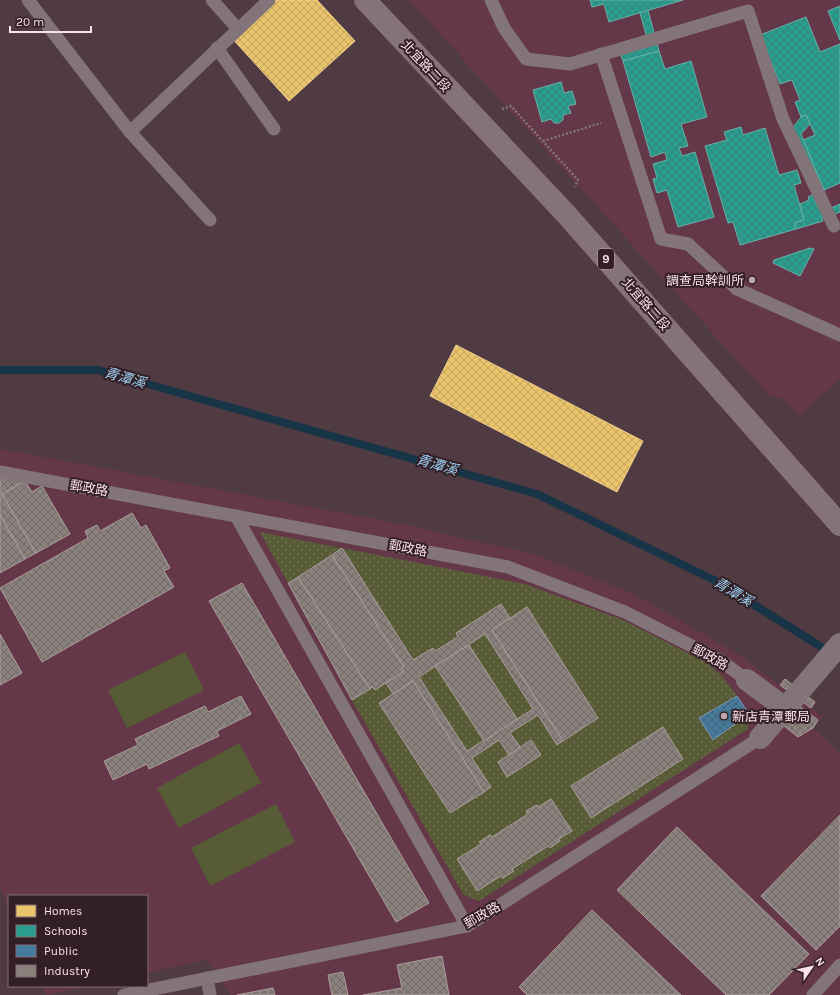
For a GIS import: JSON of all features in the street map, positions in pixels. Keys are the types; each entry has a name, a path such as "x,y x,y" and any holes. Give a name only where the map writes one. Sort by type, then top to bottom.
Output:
{"main road":[{"name":"北宜路二段","path":"364,0 566,214 840,525"}],"street":[{"name":"郵政路","path":"760,738 840,644"},
{"name":"郵政路","path":"747,680 785,708"}],"lane":[{"path":"28,0 130,132 210,220"},
{"path":"212,0 238,29"},
{"path":"130,132 269,0"},
{"path":"491,0 504,28 526,59 570,64 748,11 783,119 834,226"},
{"path":"217,48 274,129"},
{"path":"600,54 661,239 688,244 737,289 840,336"},
{"name":"郵政路","path":"0,472 508,567 625,612 722,661 747,680"},
{"path":"236,516 467,926"},
{"name":"郵政路","path":"124,995 467,926 760,738"},
{"path":"814,995 840,965"},
{"path":"207,978 210,995"}],"path":[{"path":"543,141 621,117"}],"shaded area":[{"name":"調查局幹訓所","path":"409,0 840,0 840,379 799,416 783,399 768,394"},
{"path":"0,449 412,526 536,555 636,595 738,654 823,717 813,728 840,754 840,995 230,995 207,959 148,973 148,895 8,895 8,906 0,887"},
{"path":"43,987 86,987 46,995"}],"green space":[{"path":"260,532 525,584 623,620 709,664 723,677 737,696 700,718 713,739 749,714 748,729 479,901 463,894 352,700 372,687 375,690 386,683 393,694 379,703 450,813 490,787 472,758 499,740 509,755 498,762 507,776 540,755 531,740 520,747 510,733 538,715 557,745 598,718 527,607 510,618 501,604 456,633 458,637 435,651 433,648 413,660 342,549 288,583"},
{"path":"485,634 533,709 467,751 419,677"},
{"path":"185,652 204,690 127,728 108,690"},
{"path":"239,743 261,783 179,828 157,788"},
{"path":"276,804 295,842 210,886 191,848"}],"building: Homes":[{"path":"269,0 317,0 355,41 289,101 230,36"},
{"path":"456,345 643,441 617,492 430,396"}],"building: Schools":[{"path":"590,0 683,0 609,22 604,4 592,7"},
{"path":"840,6 840,40 828,11"},
{"path":"648,10 659,51 623,61 620,53 649,45 640,13"},
{"path":"806,17 820,52 840,44 840,183 824,190 803,140 815,135 806,115 801,117 795,102 800,100 792,80 780,84 760,35"},
{"path":"659,51 665,69 691,61 707,117 681,124 688,146 679,148 682,156 695,152 714,217 678,227 667,190 657,193 653,179 657,178 653,164 667,160 665,152 651,157 623,61"},
{"path":"561,82 564,93 572,91 576,104 568,106 571,113 563,115 563,120 559,123 554,123 551,119 542,122 533,90"},
{"path":"806,115 810,124 801,134 831,208 840,204 840,212 822,219 823,221 796,229 794,223 804,220 800,204 809,200 808,197 813,195 788,134 801,117"},
{"path":"741,127 743,135 765,128 779,175 797,170 801,183 794,185 804,220 794,223 796,229 740,245 733,222 728,223 705,146 727,140 724,132"},
{"path":"810,248 814,249 800,276 773,263 774,260"}],"building: Public":[{"name":"新店青潭郵局","path":"737,696 749,714 713,740 699,718"}],"building: Industry":[{"path":"0,474 25,481 2,494 36,553 25,559 0,515"},
{"path":"25,481 32,492 42,486 70,534 36,553 2,494"},
{"path":"132,513 141,528 146,525 170,568 164,571 174,587 42,662 0,588 88,538 85,531 97,525 100,531"},
{"path":"0,515 25,559 0,573"},
{"path":"342,548 413,660 433,648 435,651 458,637 456,633 501,604 510,618 492,630 563,741 557,745 538,715 510,733 520,747 509,755 499,740 472,758 491,787 484,792 413,681 393,694 386,683 403,672 401,669 404,667 332,555","holes":["485,634 533,709 467,751 419,677"]},
{"path":"332,555 404,667 401,669 403,672 375,690 372,687 370,689 298,577"},
{"path":"298,577 370,689 352,700 288,583"},
{"path":"242,583 429,903 396,922 209,601"},
{"path":"527,607 598,718 563,741 492,630"},
{"path":"0,634 22,673 0,685"},
{"path":"469,645 517,719 484,741 435,666"},
{"path":"785,679 815,702 811,708 780,685"},
{"path":"413,681 484,792 450,813 379,703"},
{"path":"241,696 251,714 217,731 219,736 149,769 147,764 113,780 104,761 138,745 135,739 205,706 208,712"},
{"path":"799,706 818,720 813,728 798,737 784,726"},
{"path":"663,727 683,759 591,818 571,786"},
{"path":"531,740 541,755 507,777 498,762"},
{"path":"551,799 572,831 559,839 560,841 550,848 548,846 512,869 514,871 503,878 501,876 477,891 457,859 481,844 479,842 490,835 492,837 528,814 526,811 537,805 538,807"},
{"path":"840,815 840,926 816,950 761,896"},
{"path":"677,827 809,954 769,995 726,995 617,890"},
{"path":"592,910 681,995 527,995 519,987"},
{"path":"442,956 449,995 363,995 402,988 397,965"},
{"path":"343,972 348,995 332,995 328,975"},
{"path":"273,988 275,995 237,995"}],"waterway":[{"name":"青潭溪","path":"0,370 98,370 537,494 716,581 831,653"}],"place":[{"name":"調查局幹訓所","path":"752,280"},
{"name":"新店青潭郵局","path":"724,716"}]}
